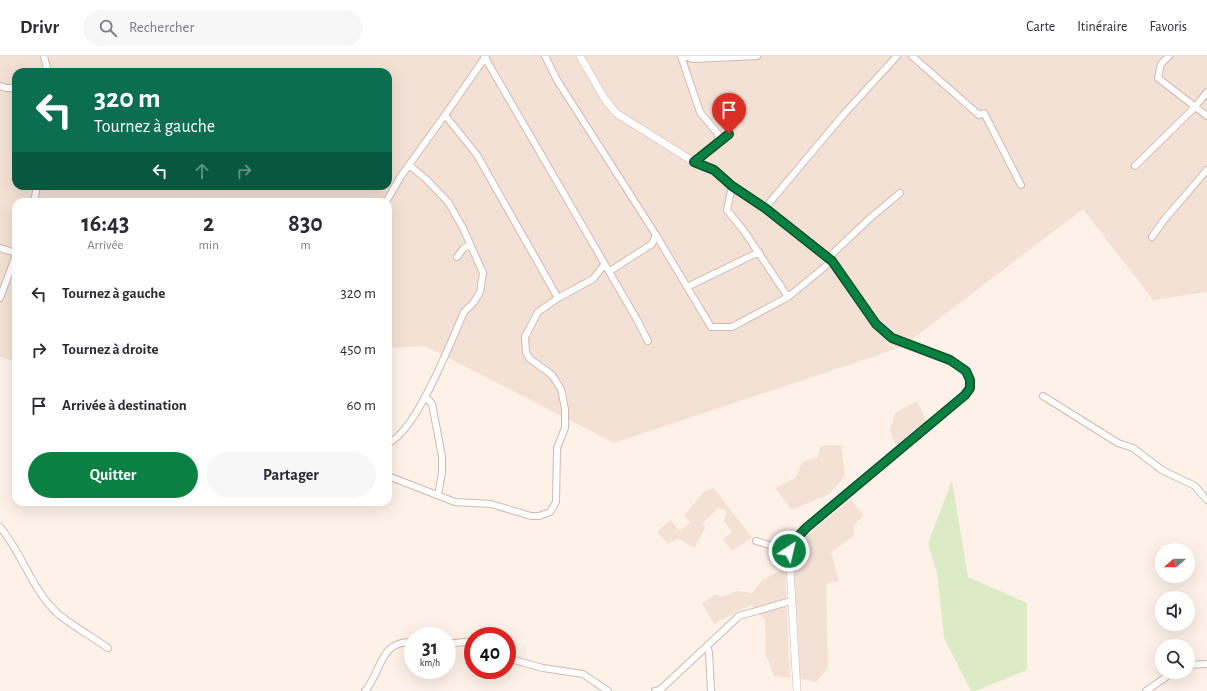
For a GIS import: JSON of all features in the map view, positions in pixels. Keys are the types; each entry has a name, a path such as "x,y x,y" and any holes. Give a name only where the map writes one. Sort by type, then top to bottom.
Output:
{"street":[{"path":"44,56 47,68"},
{"path":"388,198 409,165 485,56 604,265 610,272 648,341"},
{"path":"545,56 557,80 656,235 711,327 732,327 788,297 830,259 868,219 900,193"},
{"path":"580,56 604,98 616,113 694,162 714,170 732,186 765,208 830,259 876,324 892,338 950,360 966,371 970,380 970,388 965,395 806,528 791,544 789,551 791,601 797,691"},
{"path":"718,143 718,134 700,112 682,56 693,58 757,56"},
{"path":"765,208 844,114 897,56"},
{"path":"912,56 979,115 984,112 1021,185"},
{"path":"1169,56 1161,64 1158,78 1207,116"},
{"path":"0,86 12,88"},
{"path":"1136,166 1207,92"},
{"path":"445,115 477,154 558,298"},
{"path":"694,162 729,134"},
{"path":"392,441 409,424 425,396 464,312 474,302 480,292 483,273 464,228 448,202 427,180 409,165"},
{"path":"1152,237 1164,220 1207,170"},
{"path":"732,186 727,210 744,230 788,297"},
{"path":"610,272 652,244 656,235"},
{"path":"457,257 470,245"},
{"path":"0,248 12,252"},
{"path":"687,287 759,252"},
{"path":"0,298 12,265"},
{"path":"392,478 455,502 491,504 531,516 539,516 550,512 556,502 557,448 565,428 565,409 561,389 552,375 530,359 526,353 525,338 538,312 558,298 593,279 604,265"},
{"path":"425,396 432,404 442,456 442,473 438,495"},
{"path":"1043,396 1118,443 1133,448 1162,470 1195,486 1207,500"},
{"path":"0,527 18,550 37,587 56,612 108,648"},
{"path":"756,541 789,551"},
{"path":"655,691 660,690 739,616 791,601"},
{"path":"365,691 372,683 387,651 394,646 404,643"},
{"path":"707,647 709,652 711,691"},
{"path":"516,660 543,668 583,674 608,691"},
{"path":"1195,665 1207,664"},
{"path":"1146,691 1163,679"}],"shaded area":[{"path":"0,56 1207,56 1207,292 1153,300 1083,209 902,347 614,443 425,346 392,348 392,198 12,198 12,361 0,357"},
{"path":"917,401 928,424 897,447 890,430 895,413"},
{"path":"841,445 845,476 829,494 792,510 775,488 796,478 802,462 817,458 821,446"},
{"path":"714,488 752,538 732,551 723,539 732,532 724,521 727,511 718,508 703,523 705,528 694,548 678,538 668,544 657,532 670,520 680,531 690,522 684,516 704,491"},
{"path":"851,499 863,515 854,526 854,536 831,552 839,581 826,584 828,668 816,682 798,678 793,556 798,543"},
{"path":"785,567 790,678 774,676 766,655 765,620 751,605 714,624 702,603 716,594 722,597 737,591 752,593 763,580"}],"green space":[{"path":"952,481 968,577 1027,603 1027,670 975,691 971,691 944,638 937,573 928,543"}],"route":[{"path":"729,134 694,162 714,170 732,186 765,208 832,261 876,324 892,338 950,360 966,371 970,380 970,388 965,395 806,528 791,544 789,551"}]}
